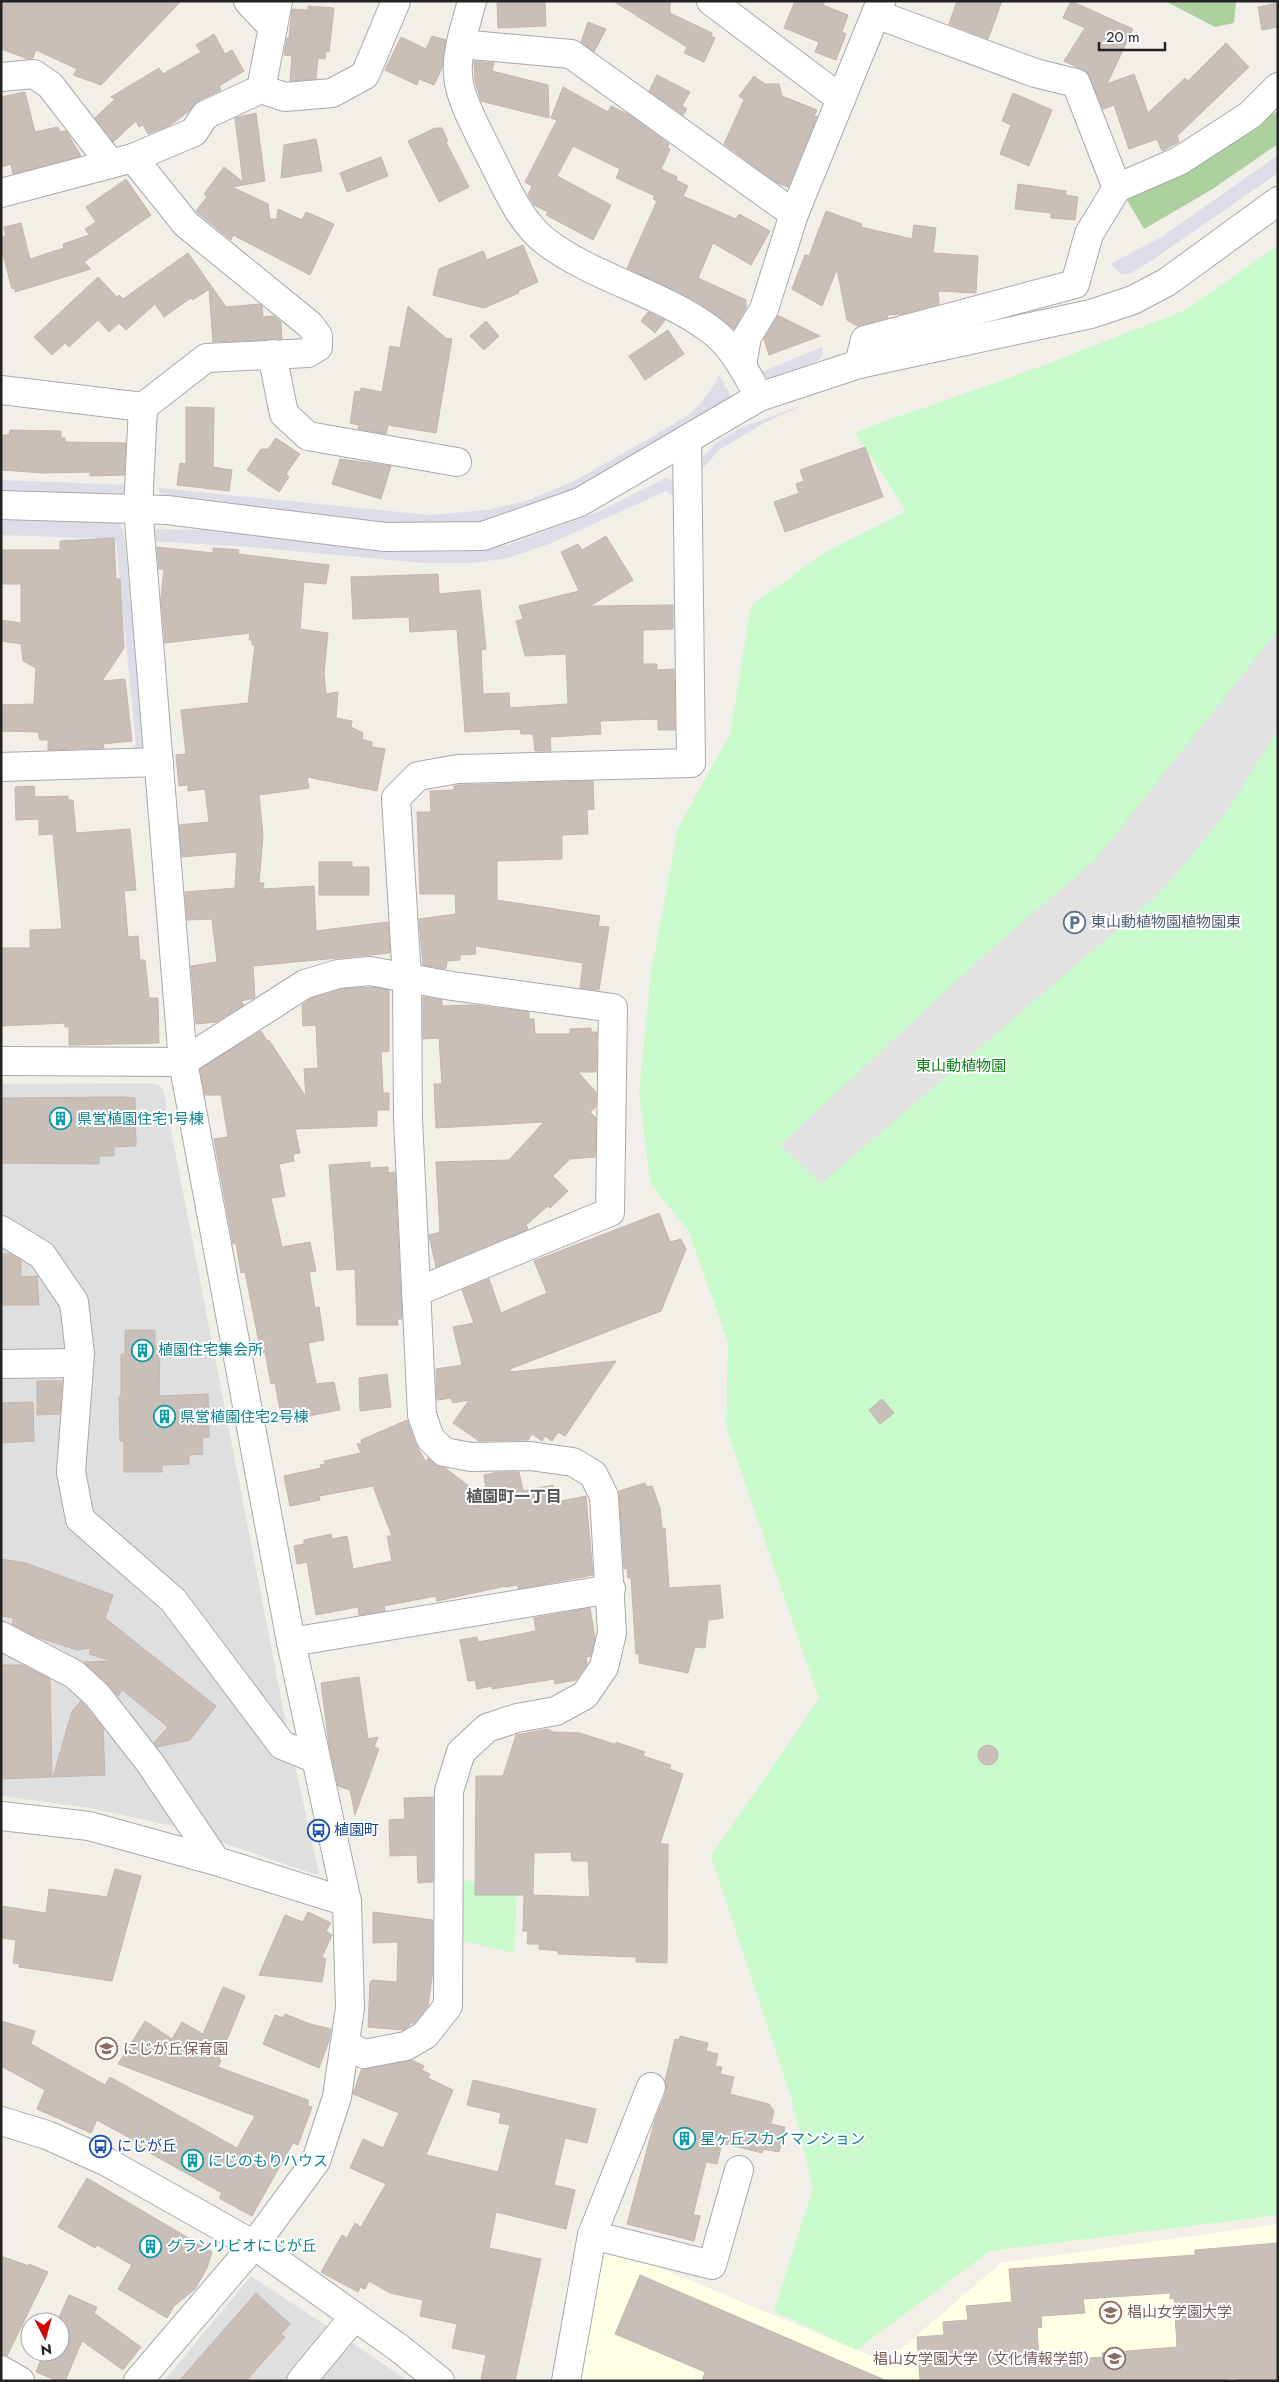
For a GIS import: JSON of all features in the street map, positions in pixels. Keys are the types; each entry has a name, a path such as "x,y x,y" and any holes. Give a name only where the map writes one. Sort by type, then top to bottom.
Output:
{"street":[{"path":"248,1 273,28"},
{"path":"261,89 278,1"},
{"path":"1,194 122,161 194,132 205,115 261,89 285,97 332,93 365,75 396,1"},
{"path":"472,1 461,44 458,76 470,117 518,210 544,240 576,260 672,306 713,331 742,365 759,397"},
{"path":"711,1 841,99"},
{"path":"742,365 747,337 764,309 794,214 879,8 1035,73 1076,83 1117,188"},
{"path":"461,44 571,54 794,214"},
{"path":"1,77 34,74 50,85 122,161 186,224 310,325 318,336 318,347 308,353 206,358 143,407 1,390"},
{"path":"859,364 865,340 1076,284 1089,234 1117,188 1179,162 1250,115 1278,87"},
{"path":"1,505 138,508 385,537 483,536 580,502 759,397 859,364 1091,314 1133,300 1167,282 1278,201"},
{"path":"272,354 284,414 308,436 457,462"},
{"path":"138,2381 254,2245 316,2161 337,2097 350,2008 347,1902 290,1642 183,1062 138,508 143,407"},
{"path":"345,2044 364,2054 406,2046 425,2035 448,2006 450,1966 449,1791 461,1752 487,1728 517,1718 556,1711 585,1695 604,1667 612,1633 611,1589 604,1496 593,1474 573,1462 530,1456 471,1457 444,1452 430,1438 422,1415 408,1119 407,978 396,798 418,776 458,768 691,763 687,439"},
{"path":"1,767 159,762"},
{"path":"1,1061 183,1062 305,984 338,974 370,971 452,986 613,1008 610,1212 416,1292"},
{"path":"1,1230 42,1255 74,1302 79,1363 70,1472 80,1519 173,1600 282,1745 314,1758"},
{"path":"1,1364 79,1363"},
{"path":"290,1642 611,1589"},
{"path":"1,1636 74,1674 97,1695 150,1762 216,1861"},
{"path":"1,1816 89,1826 216,1861 347,1902"},
{"path":"566,2381 592,2235 650,2087"},
{"path":"1,2121 47,2135 106,2162 254,2245 399,2348 440,2381"},
{"path":"592,2235 712,2265 739,2170"},
{"path":"301,2381 354,2317"},
{"path":"1,2370 20,2381"}],"shaded area":[{"path":"1278,155 1278,173 1151,261 1131,273 1121,274 1110,264 1160,238"},
{"path":"822,347 823,355 820,359 778,381 769,381 762,372"},
{"path":"719,375 732,398 597,487 483,526 412,529 376,521 193,505 168,501 159,492 159,488 429,515 488,510 526,501 574,481 645,441 688,415 699,405"},
{"path":"805,404 766,422 719,450 697,476 699,461 716,443 740,428"},
{"path":"666,478 676,482 680,501 666,491 549,544 508,558 473,563 424,563 238,546 146,541 152,529 206,530 407,550 457,552 508,545 598,512"},
{"path":"1,480 132,485 128,495 1,495"},
{"path":"1,518 118,522 121,525 124,533 144,739 142,748 139,751 130,752 136,745 116,542 112,539 1,535"},
{"name":"東山動植物園植物園東","path":"1278,630 1278,730 1222,819 1159,894 821,1184 780,1145 990,950 1095,860"},
{"path":"148,1083 158,1085 163,1089 289,1739 319,1873 317,1875 177,1827 90,1808 1,1796 1,1084"},
{"name":"椙山女学園大学","path":"1278,2224 1278,2381 573,2381 604,2252 615,2249 886,2362 1001,2263"},
{"path":"251,2276 351,2342 408,2381 164,2381"}],"green space":[{"path":"1165,1 1236,1 1234,23 1215,27"},
{"path":"1278,111 1278,144 1211,190 1144,229 1125,197"},
{"name":"東山動植物園","path":"1278,246 1278,2215 990,2251 856,2350 774,2311 813,2188 791,2097 711,1856 819,1699 726,1427 728,1342 688,1230 650,1183 639,1092 651,972 678,828 730,734 751,606 824,553 906,511 855,432 1034,369 1183,311"},
{"path":"464,1880 517,1889 514,1953 462,1941"}],"building":[{"path":"1,1 181,1 101,85 73,75 77,69 36,50 33,58 28,59 1,49"},
{"path":"497,1 545,1 546,26 498,28"},
{"path":"613,1 670,1 670,13 712,33 711,36 715,38 704,62 684,53 687,47"},
{"path":"795,1 825,1 823,5 848,15 842,32 846,34 836,60 815,52 819,42 784,28"},
{"path":"957,1 1002,1 988,39 949,24"},
{"path":"1071,1 1133,29 1107,84 1134,74 1148,113 1185,78 1188,81 1226,43 1249,67 1177,136 1179,142 1162,151 1157,139 1129,149 1114,105 1103,109 1087,72 1064,61 1085,28 1063,18"},
{"path":"1278,3 1278,27 1262,30 1258,7"},
{"path":"308,6 334,8 329,52 326,51 325,59 318,58 316,79 290,81 292,56 284,55 287,38 289,38 292,9 308,10"},
{"path":"588,22 606,29 594,52 581,42"},
{"path":"214,34 225,54 232,50 244,71 219,86 221,90 198,101 187,113 169,126 148,134 143,125 139,127 136,121 113,142 95,118 115,99 111,97 159,68 163,74 201,52 196,45"},
{"path":"432,36 446,40 442,68 434,85 419,79 417,85 385,70 401,37 426,49"},
{"path":"474,61 494,63 492,71 548,85 549,118 481,101 475,81"},
{"path":"657,75 690,92 682,106 687,109 683,115 649,91"},
{"path":"754,76 765,84 779,84 782,96 817,110 814,116 817,117 788,187 777,183 724,144 744,100 739,96"},
{"path":"563,87 608,112 611,106 630,115 669,144 667,148 670,149 661,169 677,177 676,180 688,186 683,196 736,219 739,214 770,231 751,265 713,243 698,278 746,300 746,308 734,329 699,303 627,268 657,201 653,199 655,196 616,178 620,169 573,146 557,176 611,205 593,240 546,215 548,212 534,205 528,195 532,186 525,182 557,120 551,118"},
{"path":"25,92 35,132 58,127 60,132 66,131 81,156 13,174 11,164 1,167 1,97"},
{"path":"1013,93 1052,110 1029,166 1000,154 1011,125 1002,121"},
{"path":"256,113 265,181 232,187 268,204 270,219 277,219 278,209 302,220 306,212 334,224 310,275 233,235 231,240 196,211 207,197 204,194 224,167 243,182 235,118"},
{"path":"435,128 442,128 448,141 446,142 469,187 439,202 408,141"},
{"path":"316,139 322,171 281,178 284,145"},
{"path":"381,157 388,176 347,192 340,173"},
{"path":"126,179 151,215 84,262 91,269 15,292 15,288 12,289 1,247 1,237 6,236 4,227 21,223 30,259 64,248 63,244 89,235 85,229 96,222 86,207"},
{"path":"1018,184 1066,191 1066,195 1078,197 1075,220 1051,218 1051,213 1015,209"},
{"path":"826,211 862,224 861,227 912,239 914,225 936,228 933,253 978,256 976,293 938,291 939,304 902,314 887,315 888,318 857,326 847,320 837,269 822,306 792,289 805,255 809,256"},
{"path":"523,245 538,282 518,291 519,293 484,308 433,295 439,269 483,251 487,260"},
{"path":"188,253 226,307 260,304 263,317 274,316 281,322 282,339 213,342 209,289 193,300 191,298 164,317 155,304 126,330 119,323 109,332 98,320 69,347 65,343 52,355 34,337 98,277 117,297 119,295 123,299"},
{"path":"408,306 446,338 452,339 436,433 388,425 386,434 358,429 359,425 350,423 355,391 360,392 361,388 382,392 390,346 400,348"},
{"path":"648,312 665,320 655,333 641,321"},
{"path":"778,316 820,336 769,355 764,339"},
{"path":"486,321 499,336 484,350 470,336"},
{"path":"668,330 684,354 645,380 629,356"},
{"path":"186,407 214,408 213,467 232,470 229,491 177,485 180,463 186,464"},
{"path":"10,430 61,431 61,438 65,438 65,442 126,443 124,475 90,476 90,472 44,473 1,470 1,435 9,435"},
{"path":"276,438 300,454 286,474 289,477 279,492 247,470 261,449 268,449"},
{"path":"865,447 883,497 785,532 774,502 799,493 796,484 804,481 800,470"},
{"path":"340,459 391,466 381,499 332,484"},
{"path":"606,536 633,580 590,606 673,605 673,629 643,630 643,664 657,664 657,670 674,669 675,730 658,730 658,719 600,721 601,734 550,737 551,751 535,751 533,734 521,734 520,729 465,732 457,629 410,632 409,617 353,619 351,577 438,574 439,594 480,590 486,649 481,650 483,694 509,693 510,708 568,704 566,654 525,656 516,621 523,619 519,606 579,591 561,552 578,544 582,550"},
{"path":"114,538 116,579 120,579 124,648 102,681 125,679 132,741 103,744 104,748 48,750 48,740 40,740 38,732 1,731 1,705 34,704 36,668 23,661 21,644 1,641 1,620 21,623 21,584 1,584 1,550 60,550 60,541"},
{"path":"157,547 213,553 213,548 239,550 238,554 329,565 326,584 304,582 300,629 328,633 324,673 326,694 338,692 336,718 352,721 351,727 363,733 362,739 372,742 372,747 385,749 377,791 307,777 309,788 259,795 263,835 259,883 264,883 263,889 314,886 316,931 388,922 390,953 253,966 255,998 241,1001 244,1005 216,1022 196,1024 191,966 217,962 212,919 187,920 185,892 235,888 237,852 182,857 179,825 209,822 205,789 188,791 188,785 179,786 176,755 186,754 181,710 248,703 255,645 252,645 252,640 249,640 250,633 165,643 161,598 164,569 159,569"},
{"path":"593,781 594,809 587,810 588,834 562,835 562,859 497,861 497,900 600,916 598,926 609,927 599,990 580,988 583,963 475,946 476,954 460,955 460,960 447,961 446,969 423,965 419,919 456,914 455,894 420,894 417,812 431,812 430,791 454,790 454,786 460,785"},
{"path":"34,786 35,797 68,796 68,800 73,800 76,833 130,829 136,890 124,891 128,937 138,936 140,960 145,960 149,998 158,998 159,1043 69,1045 69,1027 65,1027 65,1023 1,1026 1,948 30,948 30,930 62,929 53,834 39,835 39,819 16,820 15,787"},
{"path":"319,862 352,862 352,867 369,867 369,895 319,895"},
{"path":"372,987 389,990 389,1051 381,1052 383,1093 389,1093 389,1110 377,1110 377,1126 295,1129 300,1153 293,1154 294,1161 279,1164 285,1196 271,1198 282,1247 310,1242 316,1271 309,1272 315,1308 319,1307 324,1340 308,1343 316,1384 334,1382 340,1410 282,1421 275,1383 271,1384 265,1352 261,1353 245,1272 241,1273 236,1243 233,1244 214,1139 228,1137 221,1095 205,1095 200,1069 261,1031 268,1042 269,1040 306,1097 304,1069 318,1068 316,1025 303,1026 302,1005 312,998 341,989"},
{"path":"423,997 442,1000 442,1006 473,1005 529,1012 529,1019 534,1019 535,1034 570,1034 570,1029 591,1028 591,1032 597,1032 596,1072 578,1072 596,1092 596,1107 590,1112 596,1118 595,1157 570,1159 553,1176 568,1191 550,1208 548,1206 526,1225 528,1229 436,1267 429,1235 440,1232 436,1162 509,1160 544,1122 436,1128 434,1084 442,1084 439,1038 423,1039"},
{"name":"県営植園住宅1号棟","path":"1,1098 135,1098 136,1146 114,1147 114,1156 99,1156 99,1164 1,1163"},
{"path":"370,1162 370,1168 388,1167 388,1173 395,1172 402,1319 397,1319 398,1325 357,1325 355,1269 337,1270 329,1165"},
{"path":"659,1213 670,1242 681,1239 686,1249 661,1311 510,1369 510,1372 616,1361 565,1436 558,1432 552,1441 545,1436 542,1441 532,1434 528,1440 479,1441 453,1423 469,1400 453,1403 451,1398 437,1400 436,1369 462,1365 453,1327 474,1323 462,1290 489,1279 501,1313 547,1293 534,1261"},
{"path":"1,1254 10,1254 21,1261 21,1277 37,1276 39,1305 1,1305"},
{"path":"125,1330 155,1330 155,1346 160,1346 159,1396 208,1394 209,1437 202,1438 203,1454 189,1455 189,1464 162,1465 162,1472 124,1472 124,1441 120,1441 119,1397 121,1397 121,1354 125,1354"},
{"path":"387,1374 391,1407 360,1411 359,1378"},
{"path":"37,1381 62,1381 60,1414 37,1415"},
{"path":"882,1399 894,1413 880,1424 869,1410"},
{"path":"33,1402 34,1441 1,1443 1,1403"},
{"path":"407,1420 415,1443 426,1462 428,1458 445,1468 487,1500 484,1475 498,1472 519,1472 523,1491 553,1485 556,1502 586,1496 593,1575 518,1589 518,1585 506,1586 437,1601 436,1596 384,1606 385,1611 359,1615 358,1607 316,1615 307,1562 297,1564 294,1546 304,1544 304,1540 331,1534 332,1539 347,1536 353,1569 392,1561 387,1536 392,1536 373,1486 319,1496 320,1500 290,1506 284,1476 321,1468 320,1465 325,1464 324,1461 361,1453 357,1444 362,1444 361,1440"},
{"path":"645,1483 647,1487 652,1486 660,1508 662,1528 665,1528 669,1588 720,1585 723,1618 708,1620 705,1648 695,1647 688,1673 639,1663 639,1654 636,1654 631,1578 628,1578 627,1568 624,1569 619,1491"},
{"path":"1,1559 26,1563 113,1595 105,1618 216,1706 190,1740 157,1747 154,1743 168,1727 122,1690 118,1696 84,1662 112,1661 89,1654 91,1648 77,1650 34,1636 12,1624 14,1618 1,1616"},
{"path":"590,1608 595,1637 591,1656 586,1657 587,1664 576,1680 555,1684 554,1679 492,1689 492,1686 477,1689 475,1680 468,1681 460,1640 477,1637 478,1642 536,1631 534,1618"},
{"path":"1,1665 22,1665 50,1679 52,1777 1,1779"},
{"path":"359,1677 368,1739 378,1737 374,1747 379,1749 355,1815 350,1790 338,1786 329,1745 321,1683"},
{"path":"81,1701 103,1728 105,1775 53,1777 72,1711"},
{"path":"548,1729 553,1732 580,1733 614,1744 615,1748 616,1742 645,1752 643,1756 671,1765 669,1769 683,1774 660,1844 668,1844 667,1963 636,1962 636,1957 558,1954 558,1951 539,1949 539,1944 527,1944 528,1931 523,1931 524,1895 475,1895 476,1776 503,1776 516,1735","holes":["571,1852 572,1861 588,1861 590,1897 533,1895 534,1853"]},
{"path":"984,1745 992,1745 998,1751 998,1759 992,1765 984,1765 978,1759 978,1751"},
{"path":"433,1797 433,1882 418,1883 417,1855 390,1856 389,1820 405,1819 404,1798"},
{"path":"115,1869 141,1876 112,1981 19,1967 20,1964 13,1963 16,1940 1,1938 1,1906 46,1913 49,1889 107,1897"},
{"path":"308,1912 331,1923 326,1931 332,1935 322,1957 326,1959 322,1982 259,1975 285,1915 303,1922"},
{"path":"373,1912 433,1920 433,1970 428,2006 415,2023 410,2023 403,2030 368,2027 370,1983 372,1980 397,1982 398,1942 373,1943"},
{"path":"223,1987 245,1996 219,2059 221,2060 218,2067 308,2100 308,2106 312,2107 298,2145 293,2143 252,2216 219,2198 222,2193 137,2146 139,2143 97,2120 91,2133 37,2109 45,2090 1,2066 1,2021 35,2031 31,2044 105,2085 110,2077 237,2148 255,2116 118,2064 145,2021 172,2039 182,2022 203,2034"},
{"path":"285,2014 310,2024 331,2029 329,2041 319,2068 263,2044 275,2015 283,2018"},
{"name":"星ヶ丘スカイマンション","path":"680,2036 708,2043 706,2051 718,2054 715,2066 722,2067 720,2074 734,2077 730,2094 769,2104 774,2111 771,2124 785,2127 779,2152 763,2149 762,2153 722,2143 717,2164 706,2162 693,2215 700,2216 694,2241 627,2224 655,2120 666,2092 665,2081 675,2039 679,2040"},
{"path":"412,2060 424,2066 422,2070 430,2074 428,2078 453,2090 426,2155 498,2172 510,2125 499,2123 501,2113 467,2105 473,2080 596,2109 587,2143 565,2138 554,2185 575,2190 566,2229 496,2212 489,2248 541,2259 515,2381 481,2379 486,2355 452,2348 457,2324 420,2316 423,2300 390,2293 369,2281 365,2289 360,2287 358,2292 321,2272 342,2235 347,2238 355,2223 361,2227 386,2184 350,2168 363,2139 383,2148 399,2113 353,2094 361,2070"},
{"name":"グランリビオにじが丘","path":"87,2178 212,2252 207,2268 195,2289 174,2306 167,2318 118,2289 132,2265 97,2245 95,2248 58,2227"},
{"path":"1278,2243 1278,2381 1237,2381 1236,2378 1207,2381 920,2381 917,2337 944,2335 943,2322 968,2320 966,2306 1012,2302 1009,2269 1195,2255 1195,2250","holes":["1170,2293 1170,2299 1174,2298 1177,2347 1102,2353 1103,2357 1039,2362 1037,2328 1042,2327 1041,2316 1085,2313 1083,2299"]},
{"path":"1,2256 48,2272 28,2312 20,2312 20,2329 7,2356 1,2354"},
{"path":"640,2275 887,2381 702,2381 705,2372 615,2334"},
{"path":"256,2293 290,2324 281,2334 285,2337 246,2381 179,2381"},
{"path":"69,2295 97,2307 94,2313 141,2347 123,2370 82,2341 65,2381 58,2381 36,2372 40,2362 70,2362 70,2312 61,2312"}],"place":[{"name":"東山動植物園植物園東","path":"1075,922"},
{"name":"県営植園住宅1号棟","path":"61,1119"},
{"name":"植園住宅集会所","path":"142,1350"},
{"name":"県営植園住宅2号棟","path":"164,1417"},
{"name":"植園町","path":"318,1830"},
{"name":"にじが丘保育園","path":"107,2049"},
{"name":"星ヶ丘スカイマンション","path":"684,2139"},
{"name":"にじが丘","path":"101,2146"},
{"name":"にじのもりハウス","path":"192,2161"},
{"name":"グランリビオにじが丘","path":"151,2246"},
{"name":"椙山女学園大学","path":"1111,2312"},
{"name":"椙山女学園大学（文化情報学部）","path":"1114,2359"}],"district":[{"name":"植園町一丁目","path":"514,1496"}]}
